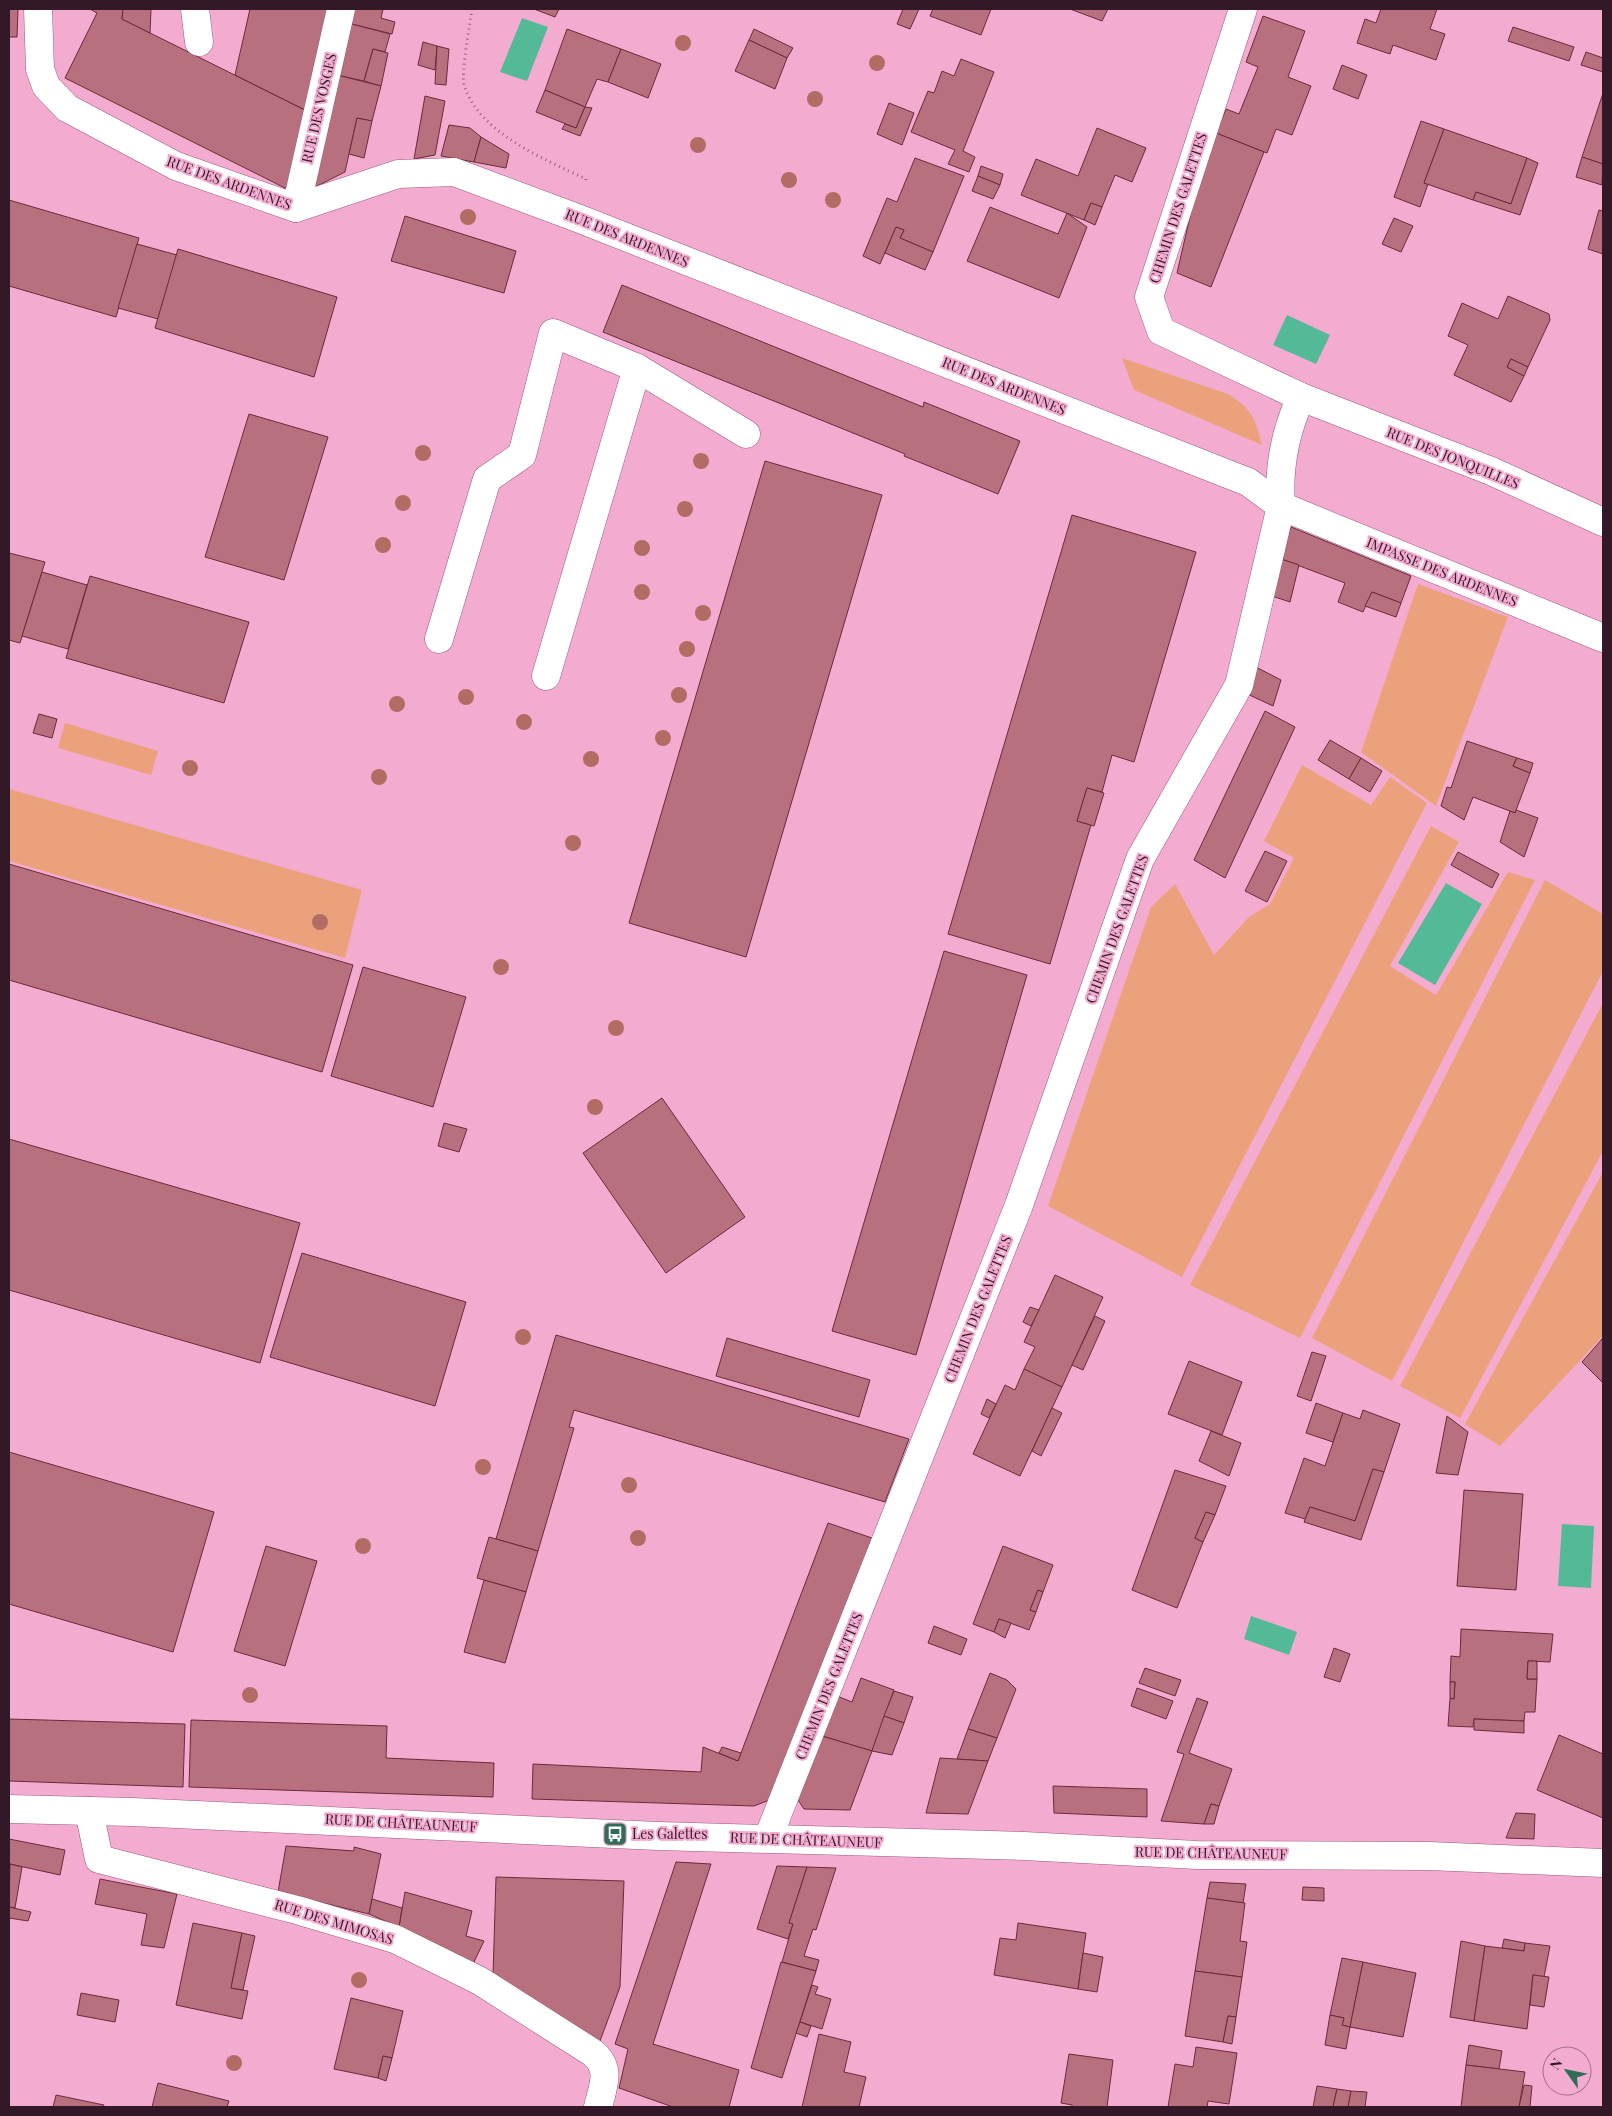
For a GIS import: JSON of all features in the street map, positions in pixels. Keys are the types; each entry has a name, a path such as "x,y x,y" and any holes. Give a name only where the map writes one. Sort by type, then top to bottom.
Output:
{"street":[{"name":"RUE DES ARDENNES","path":"38,9 40,69 46,86 67,108 176,166 296,208 398,174 454,172 580,219 1248,482 1281,506"},
{"path":"196,9 199,42"},
{"name":"RUE DES VOSGES","path":"296,208 342,9"},
{"name":"CHEMIN DES GALETTES","path":"768,1838 1019,1205 1140,859 1239,685 1281,506 1279,481 1290,420 1301,397 1161,331 1148,297 1243,9"},
{"path":"439,640 487,479 522,455 554,332 637,368 746,434"},
{"path":"546,676 637,368"},
{"name":"RUE DES JONQUILLES","path":"1301,397 1490,471 1603,522"},
{"name":"IMPASSE DES ARDENNES","path":"1281,506 1603,638"},
{"name":"RUE DE CHÂTEAUNEUF","path":"9,1809 360,1821 658,1836 1024,1846 1197,1855 1429,1856 1603,1863"},
{"name":"RUE DES MIMOSAS","path":"89,1811 99,1859 297,1910 395,1939 480,1981 593,2052 602,2061 606,2075 598,2107"}],"path":[{"path":"472,9 464,83 472,104 492,126 530,152 586,179 580,219"}],"shaded area":[{"path":"522,18 548,27 527,81 500,72"},
{"path":"1287,315 1330,335 1316,364 1273,345"},
{"path":"1122,358 1228,394 1242,404 1251,415 1262,445 1134,390"},
{"path":"1418,584 1508,617 1436,806 1361,752"},
{"path":"65,723 158,751 151,775 58,748"},
{"path":"1302,765 1371,805 1390,777 1427,803 1182,1277 1048,1206 1151,907 1175,884 1214,955 1249,917 1270,904 1294,858 1264,841"},
{"path":"9,789 362,890 345,958 9,861"},
{"path":"1431,826 1459,842 1390,966 1436,995 1508,872 1535,880 1300,1338 1190,1285"},
{"path":"1545,880 1603,914 1603,971 1392,1381 1312,1338"},
{"path":"1446,883 1482,904 1435,985 1398,963"},
{"path":"1603,1003 1603,1151 1460,1418 1400,1386"},
{"path":"1603,1172 1603,1336 1500,1446 1465,1424"},
{"path":"1562,1524 1594,1526 1591,1588 1558,1586"},
{"path":"1251,1616 1297,1632 1289,1655 1244,1639"}],"building":[{"path":"9,9 18,9 17,37 9,37"},
{"path":"90,9 123,9 122,19 307,111 289,190 65,78 97,13"},
{"path":"123,9 151,9 150,33 122,19"},
{"path":"250,9 331,9 307,111 235,75"},
{"path":"351,9 383,9 381,18 395,22 392,34 348,23"},
{"path":"534,9 559,9 555,17"},
{"path":"903,9 919,9 910,29 897,24"},
{"path":"933,9 991,9 981,35 930,16"},
{"path":"1070,9 1108,9 1102,21"},
{"path":"1381,9 1437,9 1430,29 1445,34 1436,60 1393,45 1390,54 1357,43 1365,19 1376,23"},
{"path":"1263,16 1305,31 1288,77 1311,86 1292,135 1276,129 1267,153 1216,133 1226,109 1239,114 1258,67 1246,62"},
{"path":"348,23 390,34 385,52 373,49 364,81 337,75"},
{"path":"1513,27 1574,47 1569,61 1508,41"},
{"path":"567,29 621,49 608,82 597,79 585,107 545,90"},
{"path":"754,29 793,48 787,58 749,40"},
{"path":"749,40 787,58 775,89 735,71"},
{"path":"423,42 437,46 435,70 418,65"},
{"path":"437,46 449,49 446,85 435,84"},
{"path":"373,49 388,53 381,86 364,81"},
{"path":"621,49 661,64 648,98 608,82"},
{"path":"1586,52 1603,58 1603,72 1581,65"},
{"path":"961,59 994,72 963,151 975,157 969,172 948,164 955,150 911,132 928,91 934,93 942,71 954,76"},
{"path":"1342,65 1367,75 1358,99 1333,89"},
{"path":"337,75 381,86 372,121 357,118 345,172 311,189"},
{"path":"545,90 585,107 576,128 536,112"},
{"path":"1603,93 1603,164 1582,157"},
{"path":"425,96 445,101 435,155 414,159"},
{"path":"889,103 914,113 902,145 877,134"},
{"path":"585,107 592,108 580,136 562,129 565,124 576,128"},
{"path":"357,118 372,121 364,158 349,154"},
{"path":"1421,121 1444,129 1424,183 1428,184 1420,207 1394,197"},
{"path":"449,125 470,128 481,137 474,162 441,156"},
{"path":"1097,128 1146,148 1132,182 1115,175 1102,207 1091,203 1084,220 1021,195 1036,159 1078,176"},
{"path":"1444,129 1527,158 1511,204 1476,192 1473,200 1424,183"},
{"path":"1216,133 1264,152 1211,287 1177,273 1203,160"},
{"path":"481,137 509,154 506,168 474,162"},
{"path":"1582,157 1603,164 1602,185 1576,177"},
{"path":"915,158 964,176 933,252 900,238 904,230 896,227 880,264 863,256 887,198 897,202"},
{"path":"1527,158 1538,163 1520,215 1473,200 1476,192 1511,204"},
{"path":"981,166 1003,174 1000,185 978,176"},
{"path":"978,176 1000,185 993,199 972,191"},
{"path":"9,200 139,238 116,317 9,286"},
{"path":"1091,203 1102,207 1095,225 1084,220"},
{"path":"990,207 1058,234 1067,213 1087,227 1059,298 967,261"},
{"path":"1599,210 1603,211 1603,254 1588,249"},
{"path":"405,216 516,251 504,293 391,261"},
{"path":"1394,218 1413,226 1401,252 1382,244"},
{"path":"896,227 904,230 900,238 933,252 925,270 885,253"},
{"path":"137,244 177,255 158,319 118,308"},
{"path":"178,249 337,297 314,377 155,328"},
{"path":"622,285 923,407 924,402 1020,441 998,494 904,456 905,454 603,332"},
{"path":"1508,296 1549,314 1550,320 1528,367 1511,359 1507,367 1524,376 1511,402 1454,375 1468,345 1448,336 1462,303 1498,319"},
{"path":"1511,359 1528,367 1524,376 1507,367"},
{"path":"249,414 328,437 284,580 205,557"},
{"path":"765,461 882,495 746,957 629,923"},
{"path":"1072,515 1196,552 1134,762 1112,755 1102,792 1087,788 1077,821 1091,825 1050,964 948,934"},
{"path":"1291,527 1411,576 1401,603 1372,592 1363,612 1338,602 1345,583 1281,559"},
{"path":"9,553 45,562 20,643 9,640"},
{"path":"1281,559 1299,565 1290,602 1272,596"},
{"path":"42,572 87,585 68,649 22,636"},
{"path":"90,576 249,622 224,703 66,658"},
{"path":"1372,592 1401,603 1396,617 1365,606"},
{"path":"1252,665 1281,680 1273,706 1243,692"},
{"path":"1265,711 1295,727 1225,878 1194,860"},
{"path":"39,714 57,719 52,738 33,733"},
{"path":"1330,740 1361,758 1349,779 1318,760"},
{"path":"1467,741 1517,758 1513,766 1530,773 1515,813 1473,797 1464,820 1441,806 1447,787 1451,788"},
{"path":"1361,758 1382,771 1370,792 1349,779"},
{"path":"1517,758 1533,763 1530,773 1513,766"},
{"path":"1087,788 1104,793 1094,826 1077,821"},
{"path":"1516,810 1538,818 1524,857 1500,842 1510,811 1515,813"},
{"path":"1265,851 1287,861 1267,902 1245,891"},
{"path":"1458,852 1499,874 1492,888 1451,865"},
{"path":"9,864 353,965 322,1072 9,980"},
{"path":"944,951 1027,975 916,1355 832,1331"},
{"path":"363,967 466,997 433,1107 331,1076"},
{"path":"662,1098 745,1217 666,1273 583,1153"},
{"path":"444,1123 467,1129 459,1152 438,1146"},
{"path":"9,1139 300,1223 260,1363 9,1290"},
{"path":"302,1253 466,1302 435,1406 270,1357"},
{"path":"1055,1275 1103,1297 1062,1387 1024,1369 1035,1347 1024,1342"},
{"path":"1030,1307 1039,1310 1031,1326 1023,1322"},
{"path":"1095,1316 1105,1321 1083,1370 1072,1365"},
{"path":"556,1335 909,1439 885,1502 574,1410 569,1427 574,1428 538,1551 496,1539"},
{"path":"727,1338 870,1380 859,1417 716,1376"},
{"path":"1603,1340 1603,1383 1582,1362"},
{"path":"1312,1352 1326,1356 1311,1401 1297,1396"},
{"path":"1189,1361 1242,1382 1222,1435 1168,1414"},
{"path":"1024,1369 1062,1387 1020,1476 973,1454 1005,1385 1015,1390"},
{"path":"987,1399 996,1404 989,1418 981,1414"},
{"path":"1316,1403 1343,1413 1333,1442 1306,1433"},
{"path":"1052,1408 1062,1413 1041,1456 1032,1451"},
{"path":"1363,1410 1400,1424 1384,1472 1373,1469 1355,1521 1310,1507 1305,1519 1285,1513 1304,1458 1325,1466 1343,1413 1360,1419"},
{"path":"1447,1416 1468,1432 1458,1475 1436,1473"},
{"path":"1211,1431 1241,1443 1229,1476 1199,1461"},
{"path":"9,1452 214,1512 173,1652 9,1604"},
{"path":"1373,1469 1384,1472 1361,1540 1304,1522 1310,1507 1355,1521"},
{"path":"1175,1470 1226,1486 1215,1515 1206,1512 1195,1538 1203,1542 1177,1608 1132,1590"},
{"path":"1464,1490 1523,1494 1516,1590 1457,1586"},
{"path":"1206,1512 1215,1515 1203,1542 1195,1538"},
{"path":"828,1523 872,1538 776,1792 767,1801 754,1806 532,1799 533,1764 701,1772 703,1747 738,1761"},
{"path":"489,1537 538,1551 526,1592 477,1578"},
{"path":"266,1546 317,1561 285,1666 234,1651"},
{"path":"1003,1546 1053,1565 1043,1592 1038,1590 1030,1610 1036,1612 1029,1630 999,1619 994,1632 973,1624"},
{"path":"484,1580 526,1592 505,1663 464,1652"},
{"path":"1038,1590 1043,1592 1036,1612 1030,1610"},
{"path":"999,1619 1011,1623 1005,1638 994,1632"},
{"path":"934,1626 967,1639 961,1655 928,1643"},
{"path":"1461,1629 1553,1634 1550,1662 1528,1661 1527,1679 1537,1679 1535,1712 1525,1712 1524,1721 1474,1719 1473,1727 1448,1726 1450,1698 1454,1699 1455,1682 1450,1682 1451,1656 1460,1657"},
{"path":"1334,1648 1350,1654 1340,1682 1324,1677"},
{"path":"1528,1661 1537,1661 1537,1679 1527,1679"},
{"path":"1145,1668 1181,1680 1175,1696 1139,1683"},
{"path":"990,1673 1007,1680 1016,1689 997,1738 968,1729"},
{"path":"861,1678 894,1690 872,1751 822,1736 837,1696 852,1702"},
{"path":"1450,1682 1455,1682 1454,1699 1450,1698"},
{"path":"1137,1688 1173,1701 1166,1719 1131,1706"},
{"path":"894,1691 913,1697 904,1723 884,1716"},
{"path":"1197,1698 1208,1702 1189,1753 1232,1769 1219,1806 1211,1804 1204,1824 1161,1821 1184,1754 1177,1752"},
{"path":"884,1716 904,1723 892,1755 872,1751"},
{"path":"9,1719 185,1724 183,1787 9,1781"},
{"path":"1474,1719 1524,1721 1524,1733 1474,1730"},
{"path":"191,1720 387,1726 386,1758 494,1763 493,1797 189,1787"},
{"path":"968,1729 997,1738 988,1761 957,1759"},
{"path":"1559,1735 1603,1754 1603,1818 1537,1790"},
{"path":"822,1736 872,1751 850,1810 804,1809 798,1800"},
{"path":"722,1747 741,1753 738,1761 719,1753"},
{"path":"940,1758 988,1761 968,1814 926,1813"},
{"path":"1053,1786 1147,1789 1147,1817 1054,1813"},
{"path":"1211,1804 1219,1806 1214,1824 1204,1824"},
{"path":"1516,1813 1535,1814 1534,1839 1506,1838"},
{"path":"9,1839 65,1850 60,1875 10,1864 9,1872"},
{"path":"286,1846 354,1851 354,1847 381,1854 369,1914 278,1892"},
{"path":"676,1862 711,1864 653,2044 739,2070 729,2107 673,2107 619,2088 628,2049 615,2044"},
{"path":"10,1864 22,1867 15,1908 9,1907"},
{"path":"777,1866 807,1867 789,1923 793,1924 788,1939 757,1929"},
{"path":"807,1867 836,1868 816,1930 813,1929 804,1956 819,1960 816,1971 782,1962 793,1924 789,1923"},
{"path":"496,1877 624,1881 620,1987 600,2041 595,2040 493,1976"},
{"path":"100,1879 177,1894 164,1948 141,1945 147,1914 95,1904"},
{"path":"1210,1882 1246,1884 1243,1903 1207,1898"},
{"path":"1303,1887 1324,1888 1324,1901 1302,1900"},
{"path":"405,1892 472,1911 466,1936 484,1941 473,1964 399,1927"},
{"path":"1207,1898 1245,1903 1240,1941 1247,1942 1242,1977 1195,1971"},
{"path":"372,1899 402,1908 399,1927 369,1914"},
{"path":"9,1907 31,1912 28,1921 9,1918"},
{"path":"193,1923 242,1933 231,1988 248,1991 242,2019 176,2005"},
{"path":"1018,1923 1086,1933 1078,1989 994,1975 1000,1938 1016,1940"},
{"path":"242,1933 255,1936 243,1990 231,1988"},
{"path":"1504,1939 1525,1943 1524,1951 1502,1948"},
{"path":"1461,1941 1485,1946 1474,2021 1450,2017"},
{"path":"1525,1943 1550,1946 1544,1977 1533,1975 1527,2029 1474,2021 1485,1946 1524,1951"},
{"path":"1083,1953 1103,1957 1097,1992 1078,1989"},
{"path":"1342,1958 1363,1962 1350,2027 1342,2025 1344,2018 1330,2015"},
{"path":"781,1962 816,1971 782,2078 751,2068"},
{"path":"1363,1962 1416,1973 1403,2037 1350,2027"},
{"path":"1195,1971 1242,1977 1236,2017 1228,2016 1223,2042 1185,2036"},
{"path":"1533,1975 1549,1977 1544,2007 1530,2005"},
{"path":"812,1985 818,1987 815,1994 831,1999 822,2029 800,2022"},
{"path":"81,1993 119,2000 115,2022 77,2015"},
{"path":"351,1998 403,2011 392,2058 383,2056 378,2078 334,2069"},
{"path":"1330,2015 1344,2018 1342,2025 1350,2027 1346,2049 1325,2045"},
{"path":"1228,2016 1236,2017 1232,2044 1223,2042"},
{"path":"800,2022 811,2026 807,2037 796,2033"},
{"path":"819,2034 851,2042 844,2072 866,2077 859,2107 802,2107"},
{"path":"1469,2045 1502,2051 1499,2069 1466,2065"},
{"path":"1196,2047 1237,2053 1229,2104 1208,2101 1207,2107 1168,2107 1175,2064 1193,2067"},
{"path":"1069,2054 1113,2060 1107,2107 1072,2107 1072,2105 1061,2103"},
{"path":"383,2056 392,2058 386,2081 378,2078"},
{"path":"1466,2065 1525,2072 1519,2107 1461,2107"},
{"path":"158,2083 229,2101 227,2107 152,2107"},
{"path":"1524,2085 1532,2086 1530,2107 1519,2107"},
{"path":"1317,2086 1337,2089 1333,2107 1313,2107"},
{"path":"1337,2089 1351,2091 1348,2107 1333,2107"},
{"path":"1351,2091 1367,2092 1365,2107 1348,2107"},
{"path":"56,2095 104,2105 103,2107 53,2107"}],"place":[{"name":"Les Galettes","path":"615,1834"}]}
